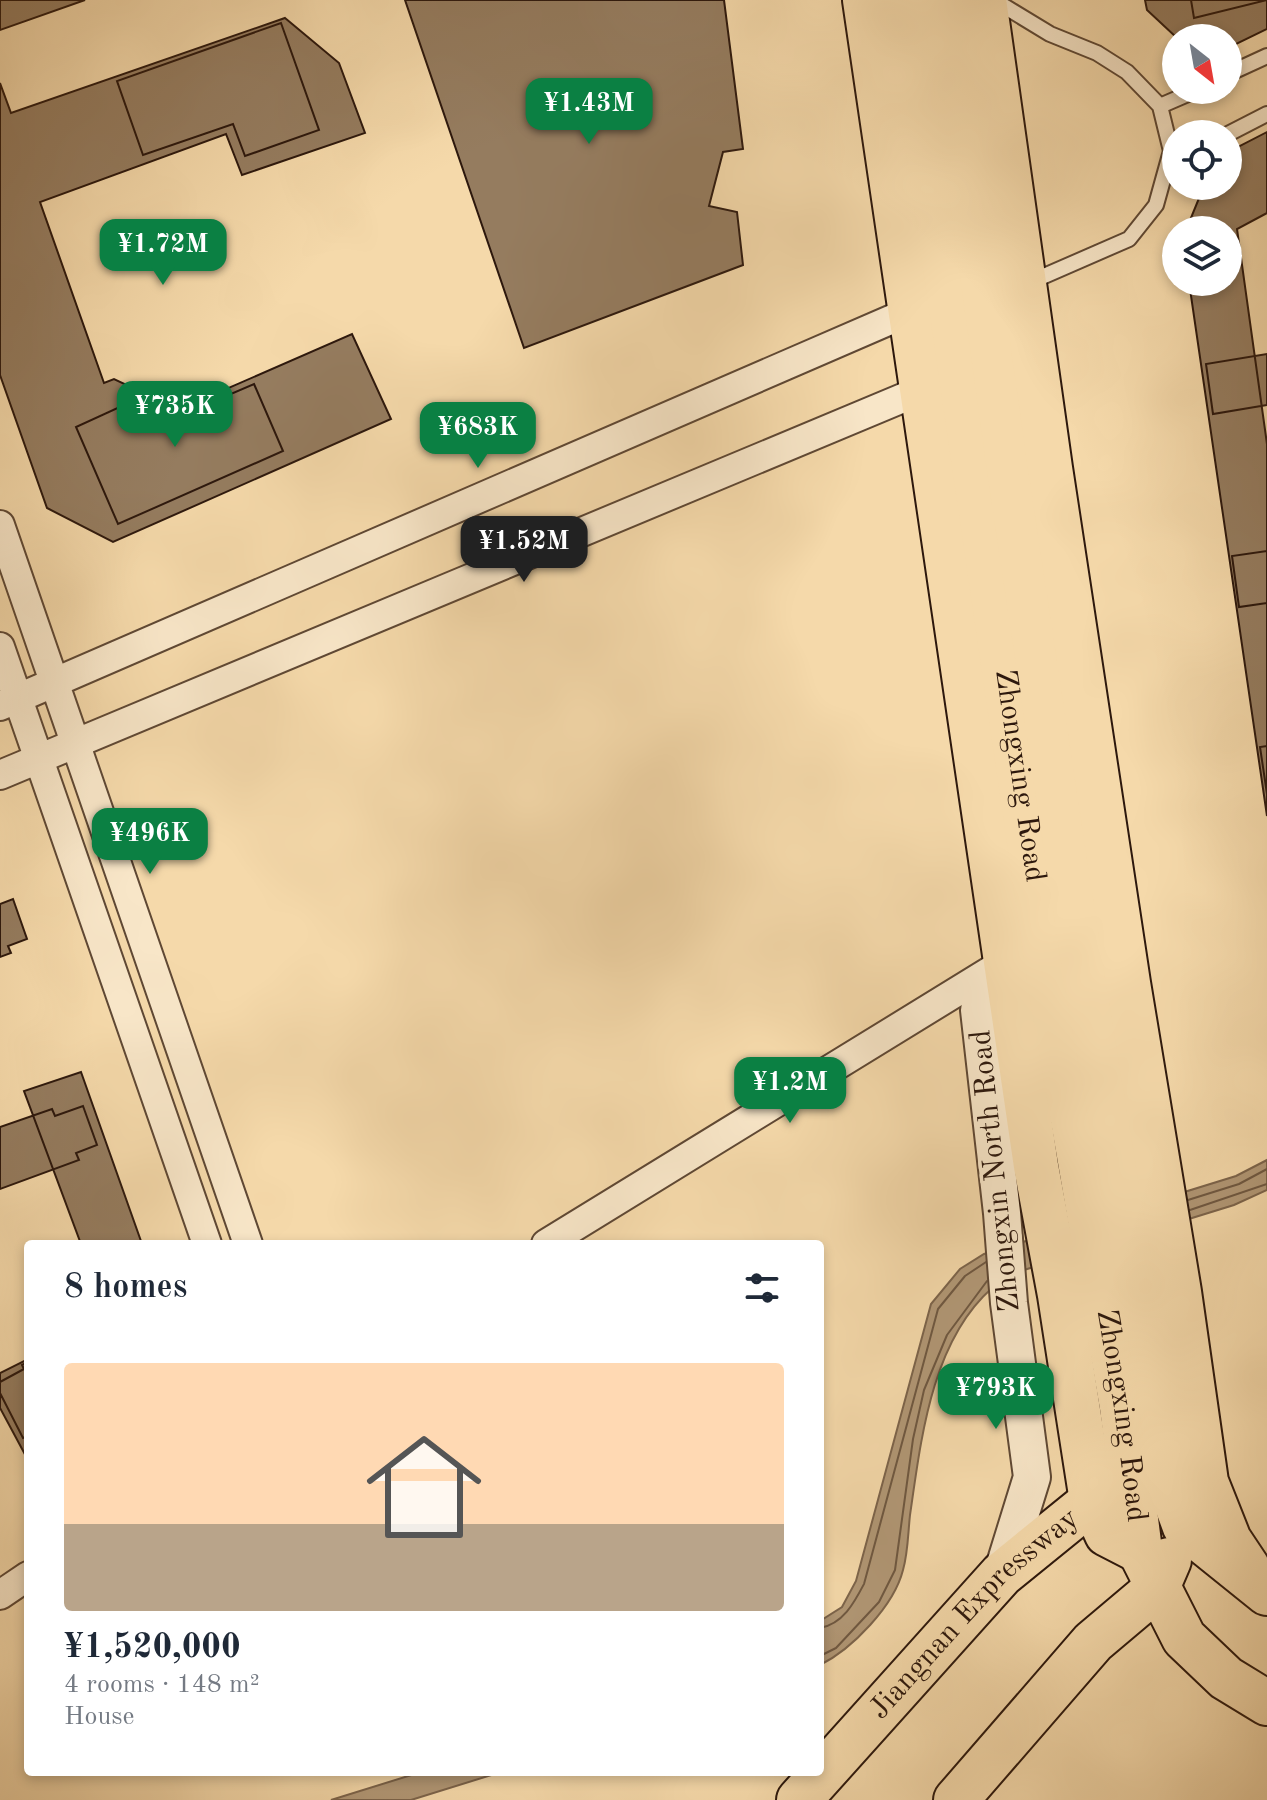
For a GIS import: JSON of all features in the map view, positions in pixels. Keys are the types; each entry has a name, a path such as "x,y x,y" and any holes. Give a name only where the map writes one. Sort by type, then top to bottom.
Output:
{"main road":[{"path":"865,0 1007,961 1105,1202 1150,1490 1185,1527 1264,1591"},
{"name":"Zhongxing Road","path":"906,0 1048,970 1105,1202 1116,1263 1122,1407 1150,1490 1148,1570"},
{"name":"Zhongxing Road","path":"944,0 1020,546 1086,981 1105,1202"},
{"path":"984,0 1119,921 1105,1202"},
{"path":"1150,1490 1229,1540 1264,1591"},
{"name":"Jiangnan Expressway","path":"824,1772 1002,1574 1150,1490"},
{"path":"956,1800 1093,1642 1185,1527"},
{"path":"1148,1570 1184,1638 1226,1678 1267,1703"},
{"name":"Jiangnan Expressway","path":"799,1800 821,1776"}],"street":[{"path":"9,702 911,311"},
{"path":"0,775 922,390"},
{"path":"0,525 247,1240"},
{"path":"0,647 9,702 38,759 206,1240"},
{"path":"553,1240 1007,961"},
{"name":"Zhongxin North Road","path":"1002,1574 1032,1477 1008,1291 979,1010 1007,961"},
{"path":"0,1595 24,1579"}],"lane":[{"path":"994,0 1030,23 1097,53 1127,72 1160,106 1164,120"},
{"path":"1242,68 1267,56"},
{"path":"1160,106 1165,104"},
{"path":"1242,127 1267,114"},
{"path":"1024,284 1129,239 1156,205 1162,186"}],"water":[{"path":"1267,1160 1267,1190 1234,1205 1024,1270 995,1285 971,1310 942,1364 932,1394 919,1455 906,1557 898,1584 870,1625 824,1663 824,1618 842,1607 856,1581 931,1304 960,1269 984,1254 1236,1176"},
{"path":"408,1776 488,1776 411,1800 331,1800"}],"building":[{"path":"0,0 85,0 0,30"},
{"path":"405,0 724,0 743,149 723,152 709,206 737,212 743,265 524,348"},
{"path":"1145,0 1267,0 1267,29 1242,41 1242,24 1162,24 1147,10"},
{"path":"1191,0 1267,0 1194,18"},
{"path":"285,18 339,63 365,133 242,175 226,134 40,202 104,383 114,379 137,390 153,383 169,414 352,334 391,419 113,542 47,508 0,375 0,83 11,113"},
{"path":"281,23 319,130 245,156 233,124 143,155 117,81"},
{"path":"1267,132 1267,213 1242,226 1242,216 1192,216 1198,200 1242,200 1242,145"},
{"path":"1242,265 1267,444 1267,816 1191,296 1242,296"},
{"path":"1267,354 1267,405 1213,414 1206,364"},
{"path":"254,384 283,451 118,524 76,427 148,394 161,424"},
{"path":"1267,551 1267,603 1239,607 1232,556"},
{"path":"1267,746 1267,794 1260,747"},
{"path":"13,899 27,939 8,946 11,953 0,957 0,904"},
{"path":"81,1072 141,1240 80,1240 24,1091"},
{"path":"83,1106 97,1145 76,1153 79,1160 0,1189 0,1127 52,1109 55,1116"},
{"path":"24,1361 24,1453 0,1408 0,1373"},
{"path":"24,1369 24,1438 0,1393 0,1382"}]}
